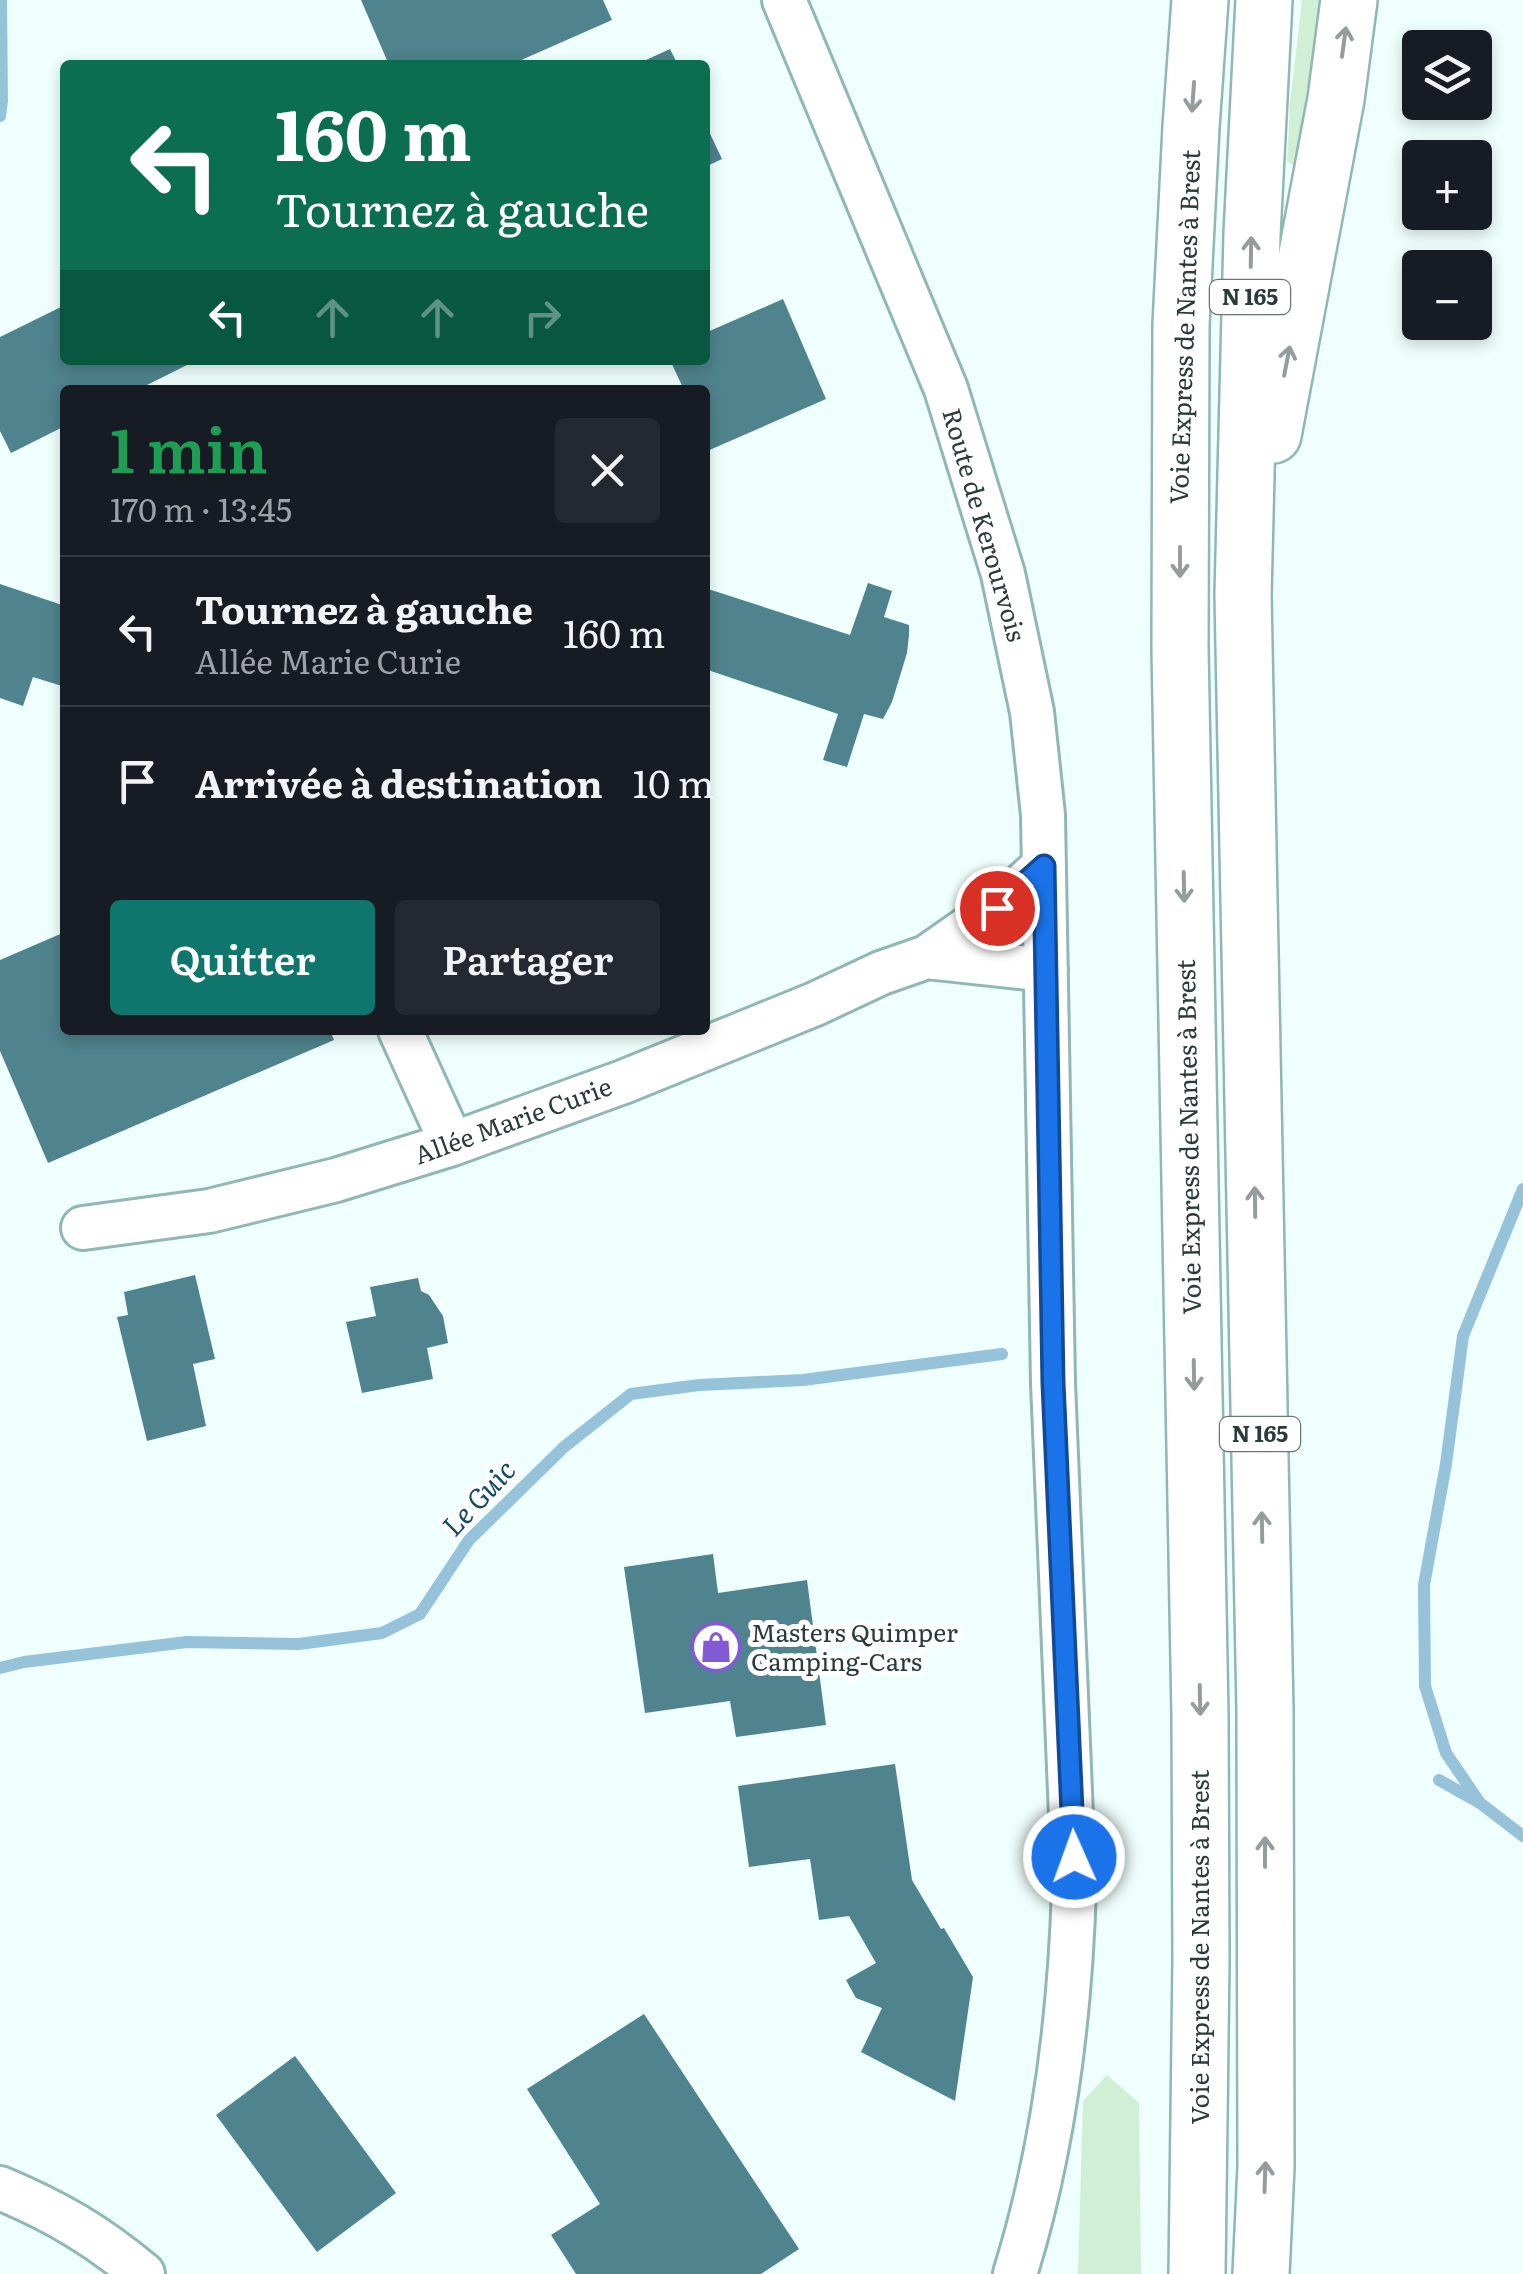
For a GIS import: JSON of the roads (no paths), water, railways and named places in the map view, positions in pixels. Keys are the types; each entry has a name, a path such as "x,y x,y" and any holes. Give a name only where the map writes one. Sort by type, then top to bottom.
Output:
{"highway":[{"name":"Voie Express de Nantes à Brest","path":"1197,2274 1200,1715 1180,648 1182,325 1200,0"},
{"name":"N 165","path":"1260,2274 1266,2166 1265,1712 1243,595 1252,234 1264,0"},
{"path":"1243,595 1336,99 1349,0"}],"street":[{"name":"Route de Kerourvois","path":"784,0 946,389 1003,574 1032,712 1044,866 1053,1383 1074,1888 1065,2043 1031,2225 1015,2274"},
{"name":"Allée Marie Curie","path":"83,1228 209,1211 336,1180 452,1144 706,1049 881,972 927,957 997,908 1044,866"},
{"name":"Allée Marie Curie","path":"927,957 1046,970"},
{"path":"402,1035 452,1144"},
{"path":"0,2188 47,2208 110,2247 143,2274"}],"waterway":[{"path":"0,116 1,0"},
{"path":"1480,1803 1446,1753 1425,1686 1424,1585 1446,1464 1463,1336 1523,1189"},
{"name":"Le Guic","path":"0,1668 187,1642 299,1644 382,1633 420,1614 469,1540 564,1447 631,1394 699,1385 803,1380 1002,1354"},
{"name":"Le Guic","path":"1439,1780 1480,1803 1523,1836"}],"place":[{"name":"Masters Quimper Camping-Cars","path":"716,1647"}]}
